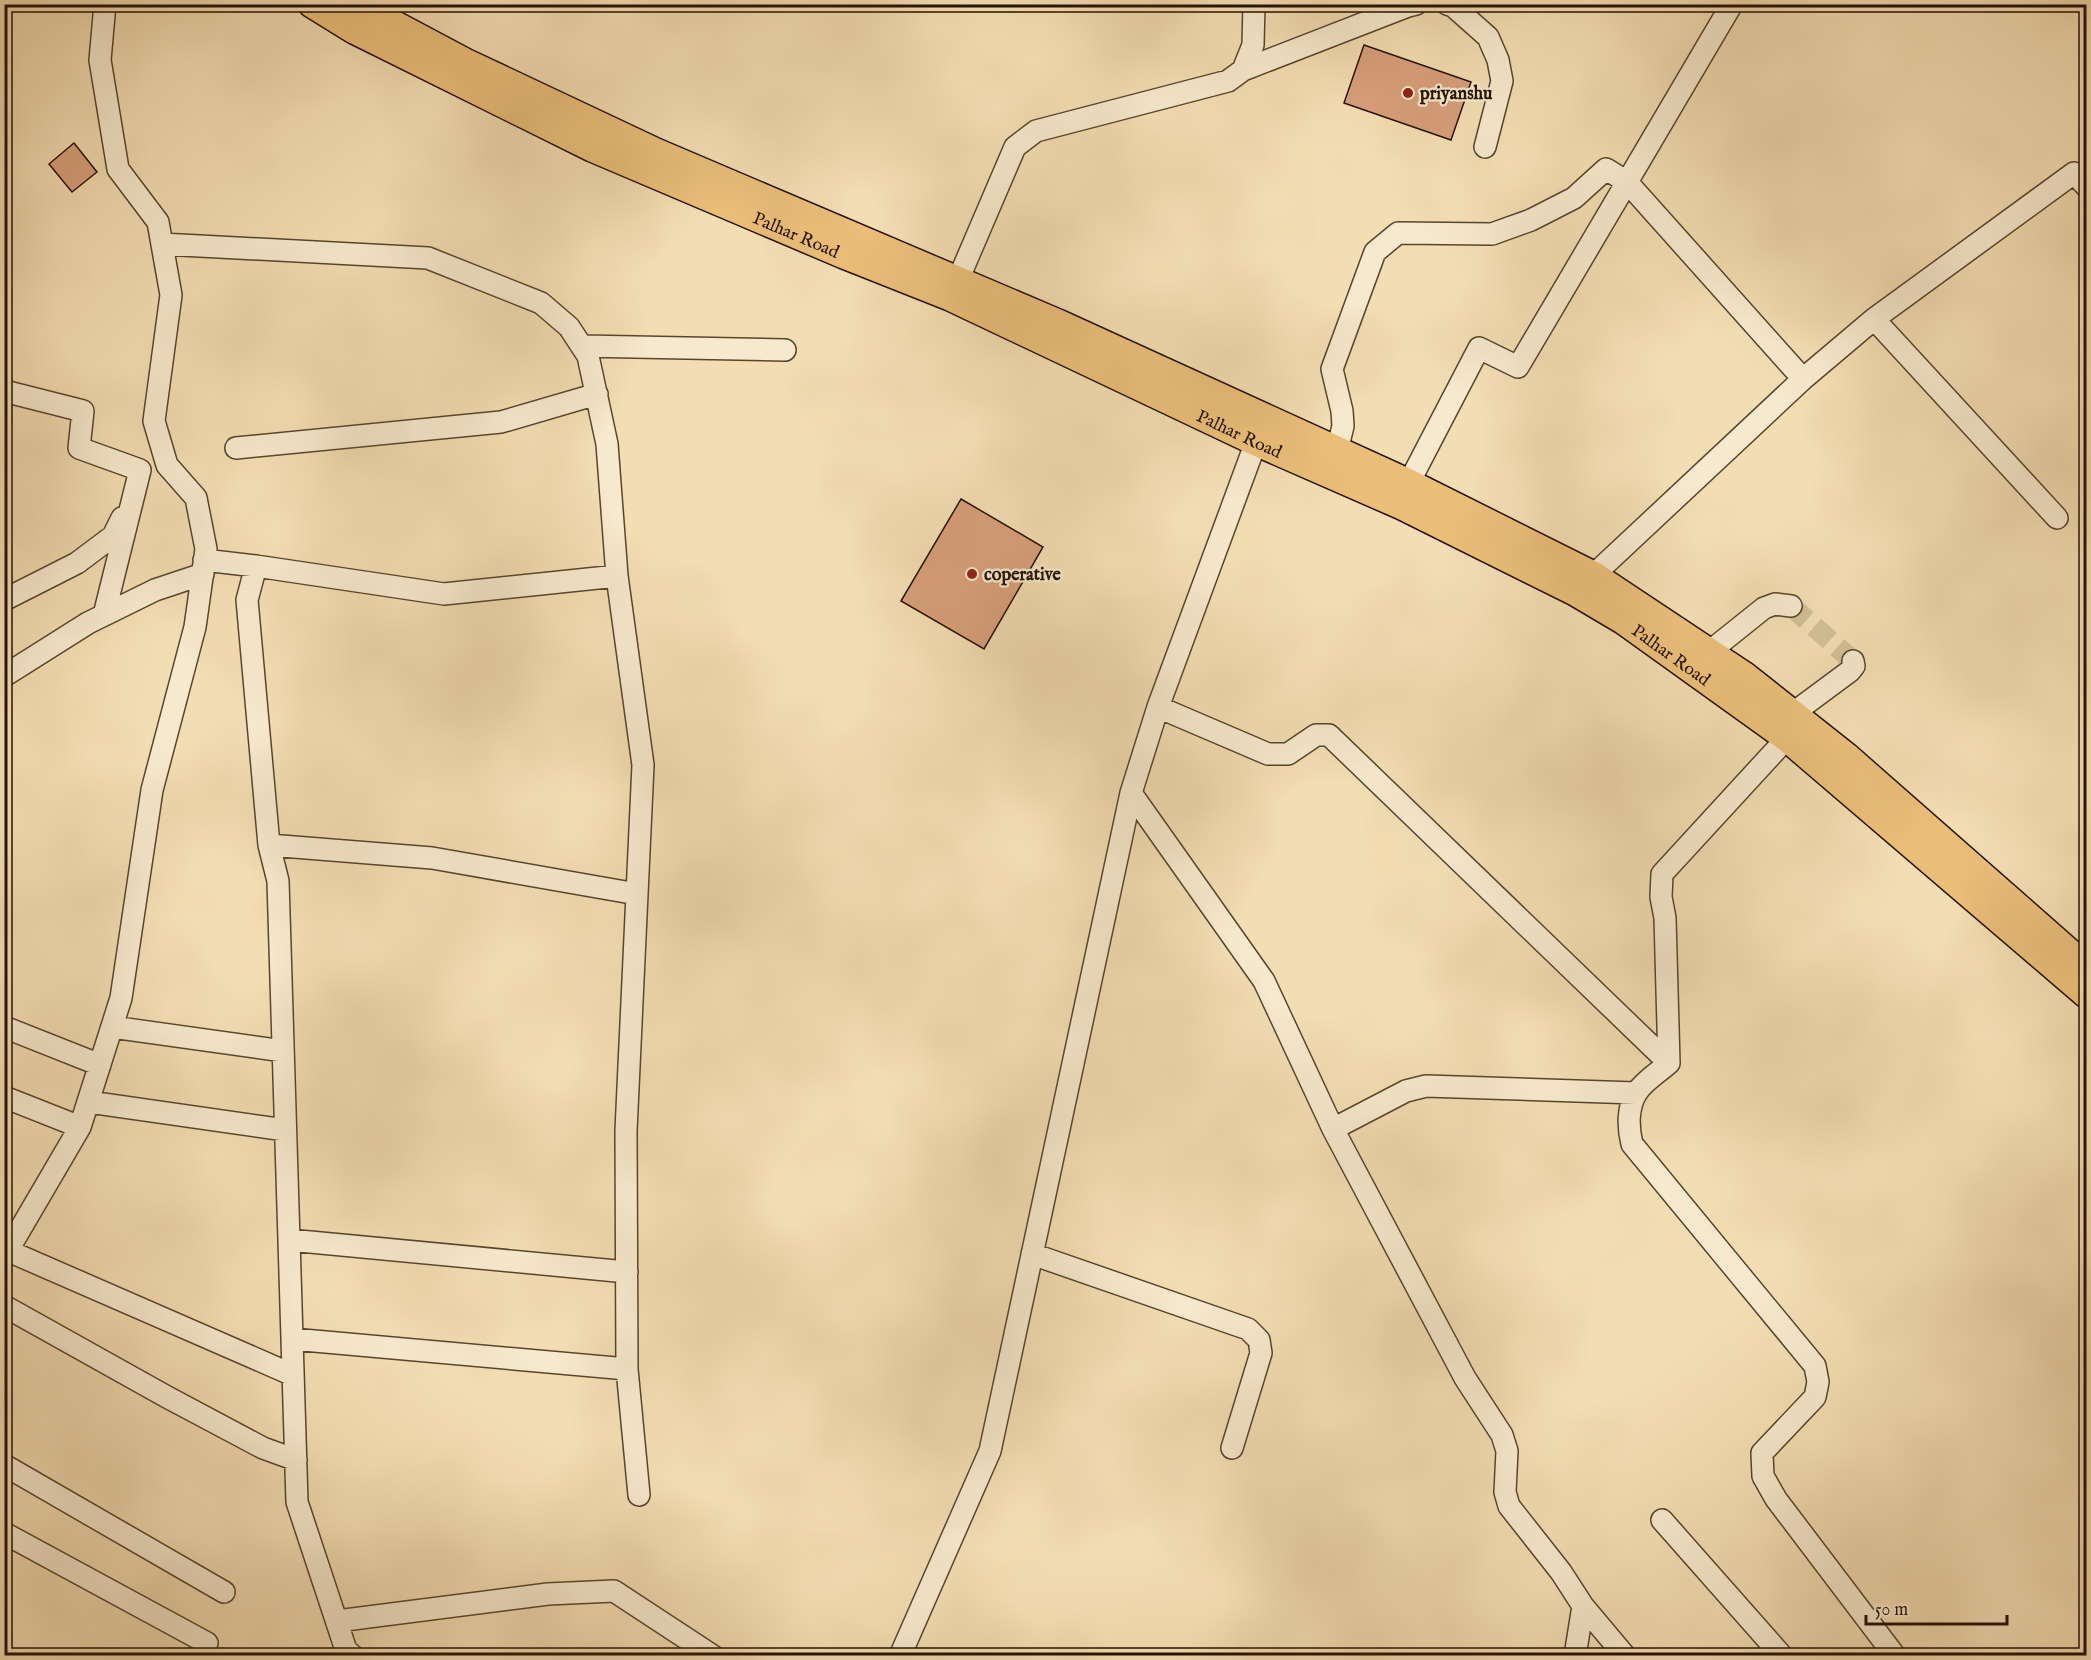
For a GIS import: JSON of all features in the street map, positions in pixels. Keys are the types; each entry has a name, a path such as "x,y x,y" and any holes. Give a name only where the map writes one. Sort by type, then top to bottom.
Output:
{"main road":[{"name":"Palhar Road","path":"312,4 354,30 592,148 844,255 1058,323 1337,451 1406,495 1584,583 1709,652 1745,676 1790,726 2086,994"},
{"name":"Palhar Road","path":"356,4 465,62 954,289 1256,442 1406,495"},
{"name":"Palhar Road","path":"1584,583 1623,621 1790,726 1846,756 2086,967"}],"street":[{"path":"105,4 100,60 118,169 158,222 171,295 154,421 166,465 196,498 206,549 195,627 152,790 121,998 80,1127 6,1252 293,1375"},
{"path":"1243,69 1253,45 1254,4"},
{"path":"954,289 1015,147 1036,131 1228,81 1243,69 1416,4"},
{"path":"1447,4 1488,37 1498,60 1502,81 1485,147"},
{"path":"1406,495 1415,471 1479,348 1518,367 1732,4"},
{"path":"1337,451 1343,426 1342,411 1332,369 1375,252 1398,233 1492,234 1531,220 1574,198 1606,169 1627,183 1803,379"},
{"path":"1584,583 1803,379 1874,319 2074,173 2086,186"},
{"path":"162,244 428,258 541,303 569,327 588,356 607,444 617,576 642,765 626,1131 627,1369 639,1495"},
{"path":"1874,319 2057,518"},
{"path":"582,346 785,350"},
{"path":"4,391 83,411 79,448 140,470"},
{"path":"236,448 501,422 597,394"},
{"path":"4,600 77,563 113,536 129,504 157,430"},
{"path":"900,1656 990,1451 1131,794 1158,707 1256,442"},
{"path":"104,615 140,470"},
{"path":"4,676 88,623 203,567 256,566 444,594 617,576"},
{"path":"256,566 247,600 269,845 278,881 297,1502 346,1650 353,1656"},
{"path":"1709,652 1764,608 1775,604 1791,606"},
{"path":"1853,661 1854,666 1850,671 1790,726 1662,874 1661,897 1665,918 1669,1062 1636,1093 1628,1128 1632,1144 1815,1366 1818,1382 1815,1397 1762,1453 1763,1476 1776,1499 1895,1656"},
{"path":"1158,707 1268,754 1288,754 1316,735 1329,735 1669,1062"},
{"path":"1131,794 1264,981 1333,1130 1465,1378 1502,1435 1507,1451 1505,1492 1509,1506 1561,1572 1583,1606 1625,1656"},
{"path":"269,845 432,858 637,894"},
{"path":"4,1028 100,1065"},
{"path":"112,1028 283,1052"},
{"path":"1333,1130 1406,1091 1426,1086 1636,1093"},
{"path":"4,1097 80,1127"},
{"path":"88,1102 285,1130"},
{"path":"289,1240 627,1272"},
{"path":"1032,1254 1248,1329 1258,1340 1261,1353 1232,1448"},
{"path":"4,1306 263,1448 296,1460"},
{"path":"292,1339 627,1369"},
{"path":"4,1465 224,1592"},
{"path":"1662,1520 1782,1656"},
{"path":"4,1533 207,1643"},
{"path":"337,1621 548,1594 614,1591 713,1656"},
{"path":"1575,1656 1583,1606"}],"building":[{"name":"priyanshu","path":"1364,45 1471,82 1451,140 1344,103"},
{"path":"74,143 97,172 72,192 49,164"},
{"name":"coperative","path":"961,499 1043,547 984,649 901,601"}],"tunnel":[{"path":"1791,606 1853,661"}],"place":[{"name":"priyanshu","path":"1408,93"},
{"name":"coperative","path":"972,574"}]}
